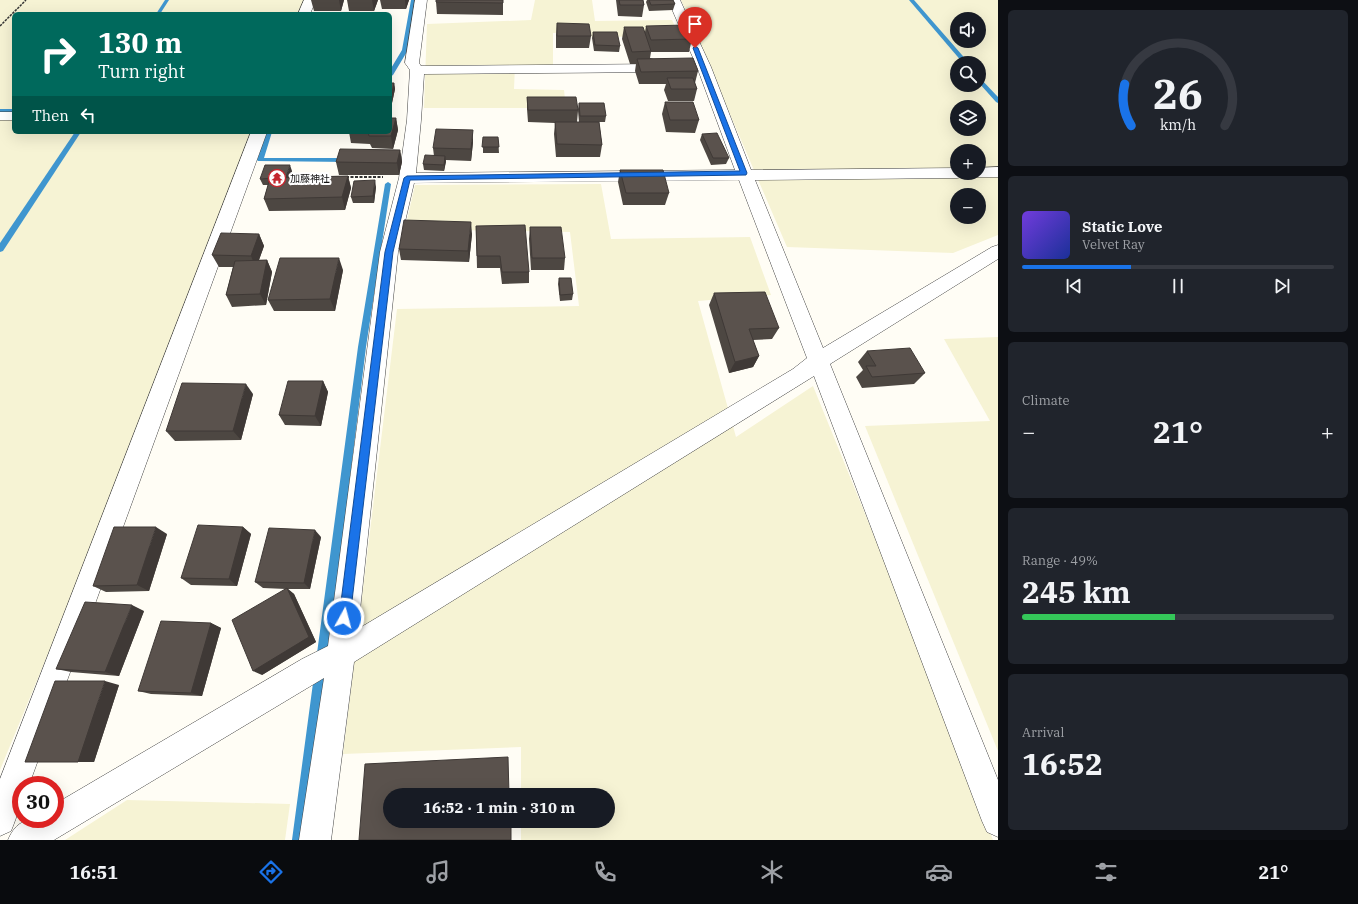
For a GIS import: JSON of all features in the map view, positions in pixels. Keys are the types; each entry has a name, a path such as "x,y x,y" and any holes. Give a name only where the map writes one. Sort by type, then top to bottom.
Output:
{"street":[{"path":"305,12 310,0"},
{"path":"315,840 328,661 389,252 407,178 414,120 417,70 412,63 421,0"},
{"path":"674,0 704,67 744,173 967,738 998,821"},
{"path":"417,70 704,67"},
{"path":"0,116 12,116"},
{"path":"0,820 258,134"},
{"path":"986,172 998,172"},
{"path":"407,178 744,173 950,173"},
{"path":"24,840 328,661 800,375 818,361 998,251"}],"path":[{"path":"14,12 26,0"},
{"path":"0,26 12,14"},
{"path":"343,177 407,178"}],"shaded area":[{"path":"0,0 305,0 300,12 12,12 12,134 251,134 98,533 0,770"},
{"path":"535,0 592,0 595,21 672,20 680,36 592,37 587,32 553,33 553,65 515,65 514,89 564,90 566,108 424,108 427,24 531,20"},
{"path":"681,0 998,0 998,235 953,253 787,247"},
{"path":"601,184 611,239 750,237 771,295 698,301 736,437 813,386 912,629 993,840 521,840 521,828 615,828 615,788 521,788 521,747 343,754 397,309 579,306 570,232 405,229 415,185"},
{"path":"998,337 998,751 865,426 990,421 944,339"},
{"path":"127,800 290,804 285,840 65,840"}],"building":[{"path":"436,0 503,0 503,3 436,2"},
{"path":"619,0 643,0 644,5 620,5"},
{"path":"649,0 673,0 675,4 651,5"},
{"path":"557,23 589,24 591,36 557,36"},
{"path":"686,25 692,39 651,40 646,26"},
{"path":"624,27 643,27 651,51 632,52"},
{"path":"593,32 617,32 620,46 595,45"},
{"path":"693,58 698,71 641,72 637,59"},
{"path":"667,78 693,78 697,89 671,89"},
{"path":"527,97 576,97 578,110 528,110"},
{"path":"665,102 693,102 699,120 670,120"},
{"path":"579,103 604,103 606,116 580,116"},
{"path":"392,118 396,118 392,132"},
{"path":"555,122 599,122 602,145 557,144"},
{"path":"436,129 473,130 471,149 433,148"},
{"path":"717,133 729,158 713,158 702,134"},
{"path":"368,134 392,134 391,136 369,136"},
{"path":"483,137 498,137 499,147 482,147"},
{"path":"340,149 400,150 397,163 336,162"},
{"path":"425,155 445,156 444,165 423,164"},
{"path":"265,165 290,165 286,177 260,179"},
{"path":"620,170 663,170 669,193 626,193"},
{"path":"348,176 342,197 264,199 270,178"},
{"path":"375,180 373,196 351,197 354,181"},
{"path":"404,220 471,222 468,251 399,249"},
{"path":"525,225 529,272 502,272 500,256 477,256 476,226"},
{"path":"530,227 561,227 565,258 532,258"},
{"path":"221,233 259,234 251,256 212,255"},
{"path":"280,258 339,258 330,299 268,300"},
{"path":"267,260 260,294 226,295 235,261"},
{"path":"559,278 571,278 573,294 560,295"},
{"path":"765,292 779,328 749,329 759,356 735,362 714,293"},
{"path":"910,348 925,373 872,377 866,366 876,366 867,351"},
{"path":"288,381 323,381 315,416 279,415"},
{"path":"182,383 246,384 233,431 166,431"},
{"path":"198,525 243,527 229,579 181,578"},
{"path":"114,527 156,527 137,585 93,586"},
{"path":"269,528 315,530 304,583 255,582"},
{"path":"287,588 309,637 253,671 232,620"},
{"path":"85,602 132,605 105,672 56,669"},
{"path":"161,621 211,623 191,693 138,691"},
{"path":"55,681 105,681 78,762 25,762"},
{"path":"508,757 509,788 383,788 383,828 511,828 511,840 359,840 365,764"}],"waterway":[{"path":"159,12 167,0"},
{"path":"392,72 405,50 413,0"},
{"path":"911,0 960,56"},
{"path":"986,87 998,101"},
{"path":"0,111 12,111"},
{"path":"0,249 77,134"},
{"path":"268,134 260,160 348,160"},
{"path":"299,840 362,347 388,184"}],"place":[{"name":"加藤神社","path":"277,178"}],"route":[{"path":"344,618 389,252 407,178 744,173 704,67 695,48"}]}
